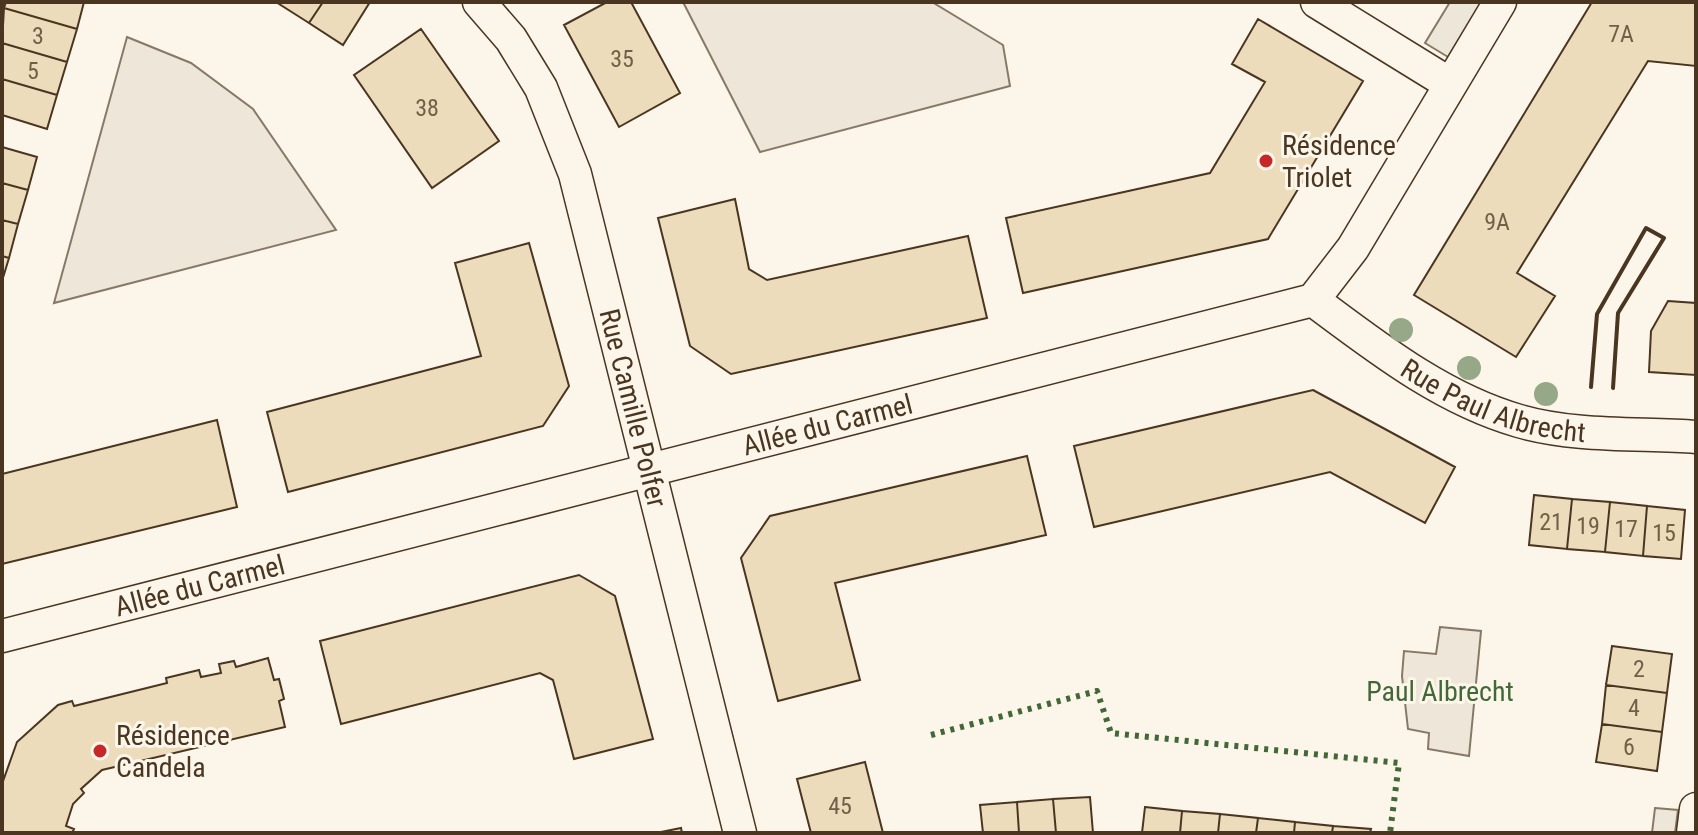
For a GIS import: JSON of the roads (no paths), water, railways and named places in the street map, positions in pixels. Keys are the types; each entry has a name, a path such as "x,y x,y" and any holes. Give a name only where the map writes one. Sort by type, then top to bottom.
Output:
{"street":[{"name":"Rue Camille Polfer","path":"479,2 511,39 541,88 575,174 740,833"},
{"path":"1317,2 1450,84"},
{"path":"1313,300 1353,248 1500,2"},
{"name":"Allée du Carmel","path":"2,636 1313,300"},
{"name":"Rue Paul Albrecht","path":"1313,300 1377,347 1440,387 1519,421 1696,437"},
{"path":"1693,833 1696,809"}],"place":[{"name":"Résidence Triolet","path":"1266,161"},
{"name":"Résidence Candela","path":"100,751"}],"park label":[{"name":"Paul Albrecht","path":"1440,691"}]}
